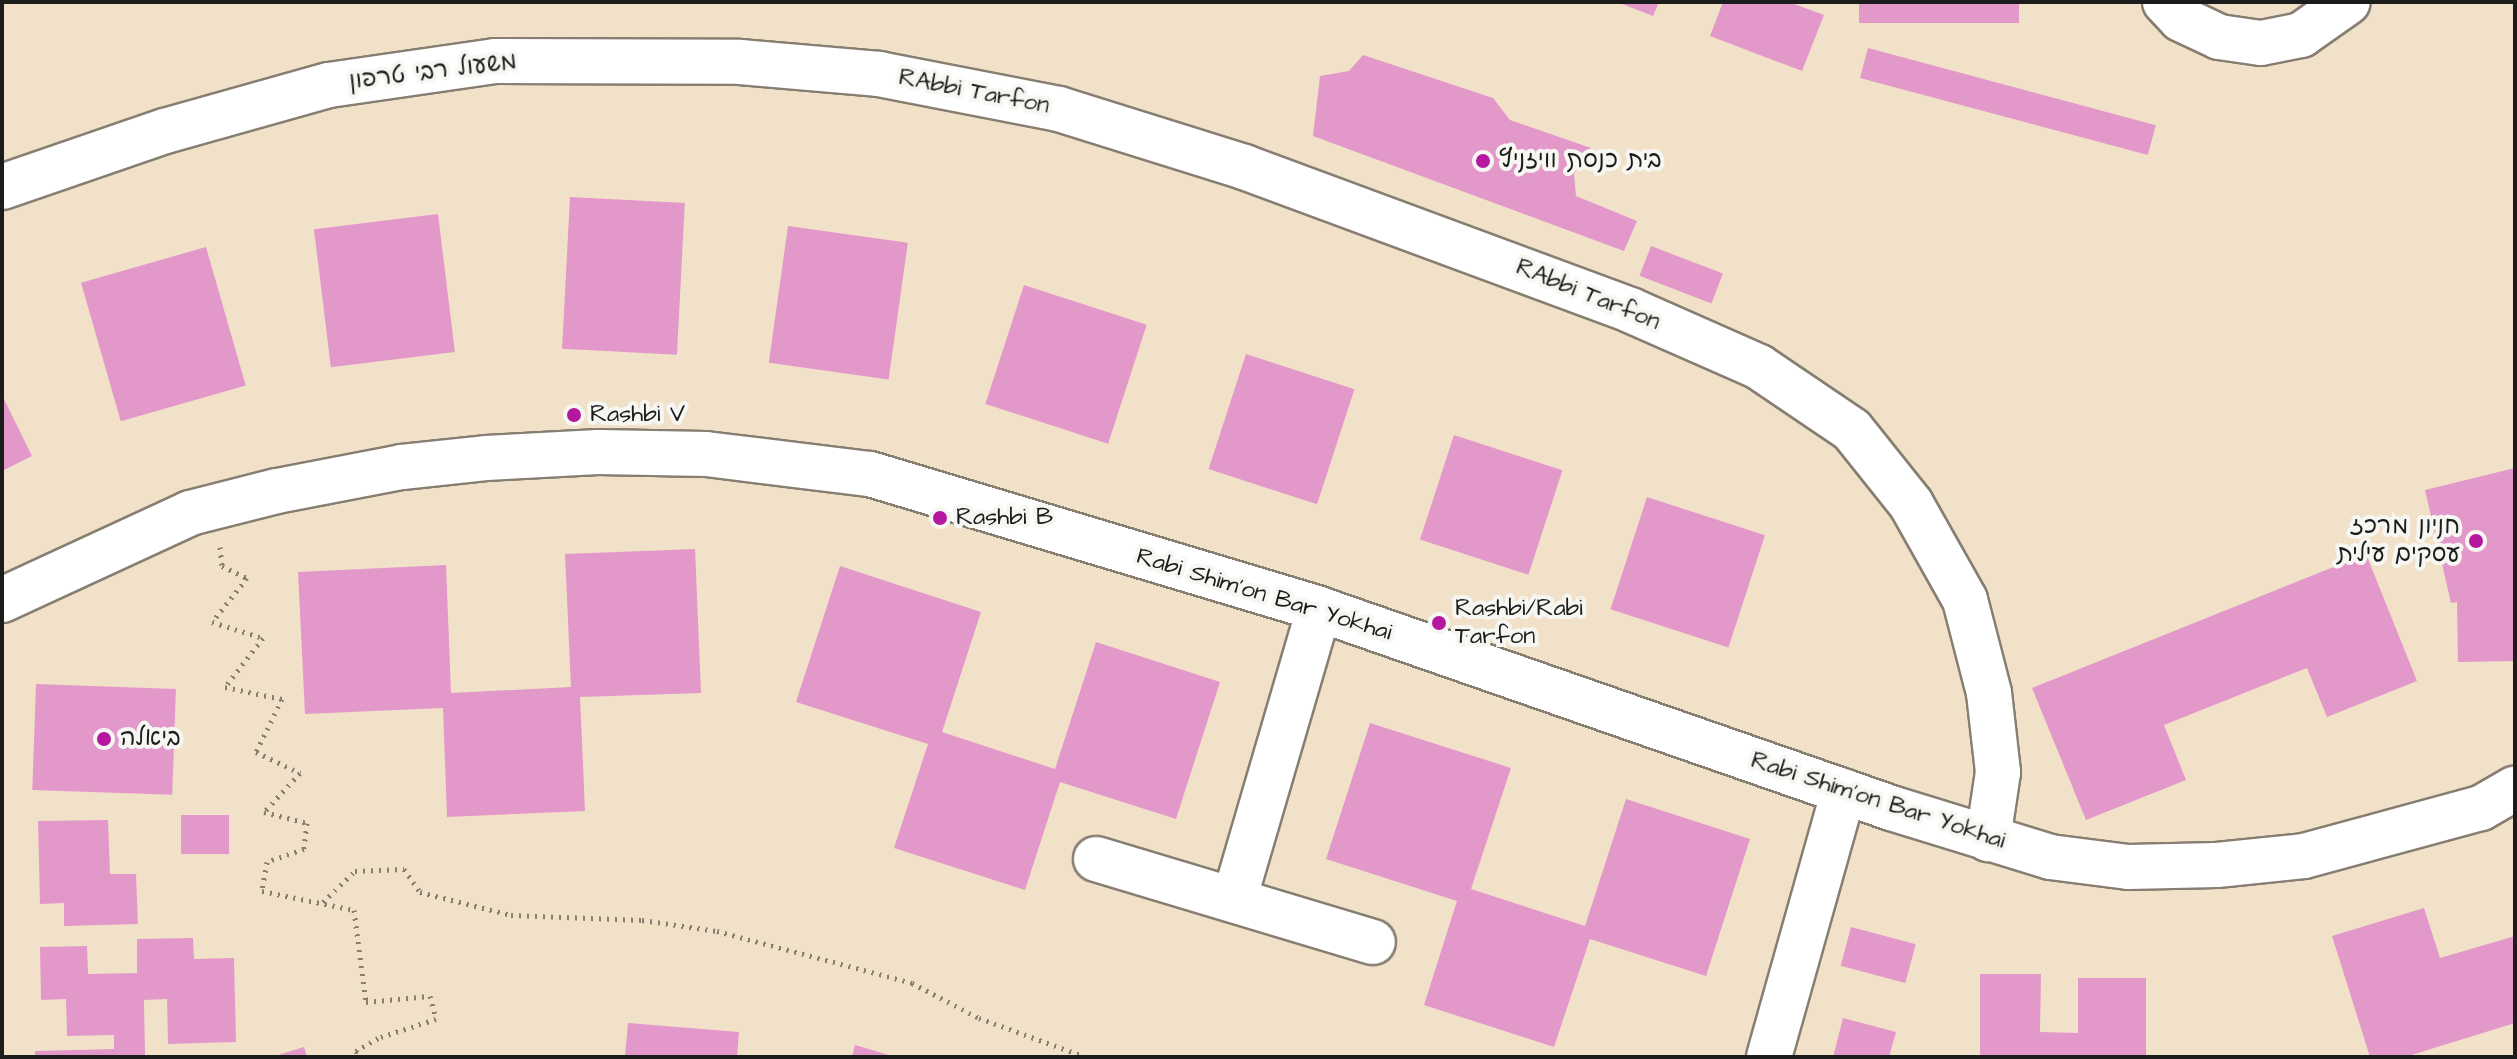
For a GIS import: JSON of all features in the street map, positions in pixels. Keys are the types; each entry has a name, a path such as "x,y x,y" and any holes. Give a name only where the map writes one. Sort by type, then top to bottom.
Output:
{"street":[{"path":"2165,2 2181,19 2219,37 2261,43 2301,35 2348,2"},
{"name":"משעול רבי טרפון","path":"2,187 165,131 329,85 495,61 740,62 879,74"},
{"name":"RAbbi Tarfon","path":"879,74 1059,109 1456,243 1759,367 1852,430 1911,504 1965,600 1989,693 1998,772 1988,839"},
{"name":"Rabi Shim'on Bar Yokhai","path":"2,600 91,555 215,507 312,484 451,462 598,452 715,455 870,474 1319,609 1844,791 2050,857 2128,867 2217,865 2304,856 2398,834 2481,808 2515,788"},
{"path":"1234,900 1319,609"},
{"path":"1769,1057 1844,791"},
{"path":"1096,859 1373,942"}],"path":[{"path":"215,507 222,566 247,578 212,622 263,638 225,687 282,699 256,752 300,773 264,812 307,823 304,849 267,862 262,891 354,910 366,1002 430,996 436,1019 378,1038 356,1051 360,1057"},
{"path":"323,903 355,871 404,869 420,892 511,915 642,920 717,931 912,983 979,1018 1086,1057"}],"building":[{"path":"1617,2 1659,2 1653,16"},
{"path":"1723,2 1789,2 1824,15 1802,71 1710,36"},
{"path":"1859,2 2019,2 2019,23 1859,23"},
{"path":"1868,48 2156,125 2148,155 1860,78"},
{"name":"בית כנסת וויזניץ","path":"1363,55 1493,98 1510,120 1591,148 1574,174 1576,196 1637,221 1624,251 1313,136 1320,76 1349,71"},
{"path":"570,197 685,203 677,355 562,349"},
{"path":"438,214 455,352 331,367 314,229"},
{"path":"788,226 908,243 889,379 769,363"},
{"path":"1651,246 1723,274 1711,303 1640,276"},
{"path":"206,247 246,385 121,421 81,283"},
{"path":"1024,285 1147,325 1108,444 985,404"},
{"path":"1246,354 1354,389 1317,504 1209,469"},
{"path":"2,395 32,456 2,471"},
{"path":"1454,435 1562,470 1528,575 1420,540"},
{"name":"חניון מרכז עסקים עילית","path":"2515,468 2515,661 2458,662 2457,602 2451,603 2425,490"},
{"path":"1647,497 1765,535 1728,648 1611,609"},
{"path":"695,549 701,693 580,697 585,811 447,817 443,708 305,714 298,572 446,565 451,693 571,687 565,554"},
{"path":"2366,554 2417,681 2327,717 2307,668 2164,725 2186,780 2086,820 2032,688"},
{"path":"840,566 981,612 942,732 1055,769 1096,642 1220,682 1176,819 1060,782 1025,890 894,848 928,744 796,702"},
{"name":"ביאלה","path":"36,684 176,689 172,795 32,790"},
{"path":"1370,723 1511,768 1471,889 1585,926 1626,799 1750,839 1706,976 1590,939 1554,1047 1424,1005 1457,901 1326,859"},
{"path":"181,815 229,815 229,854 181,854"},
{"path":"108,820 110,874 136,874 138,924 64,926 64,903 40,904 38,821"},
{"path":"2424,908 2440,958 2515,936 2515,1023 2405,1057 2370,1057 2332,936"},
{"path":"1851,927 1916,944 1905,983 1841,966"},
{"path":"193,938 194,959 234,958 236,1042 168,1044 167,999 144,1000 145,1057 35,1057 35,1051 114,1049 114,1035 67,1036 66,999 41,1000 40,947 87,946 88,974 137,973 137,939"},
{"path":"1980,974 2041,974 2040,1032 2078,1033 2078,978 2146,978 2146,1057 1980,1057"},
{"path":"1843,1018 1896,1032 1889,1057 1833,1057"},
{"path":"628,1023 739,1032 737,1057 625,1057"},
{"path":"855,1045 892,1056 892,1057 852,1057"},
{"path":"304,1047 307,1057 275,1057 275,1056"}],"place":[{"name":"בית כנסת וויזניץ","path":"1483,161"},
{"name":"Rashbi V","path":"574,415"},
{"name":"Rashbi B","path":"940,518"},
{"name":"חניון מרכז עסקים עילית","path":"2476,541"},
{"name":"Rashbi/Rabi Tarfon","path":"1439,623"},
{"name":"ביאלה","path":"104,739"}]}
